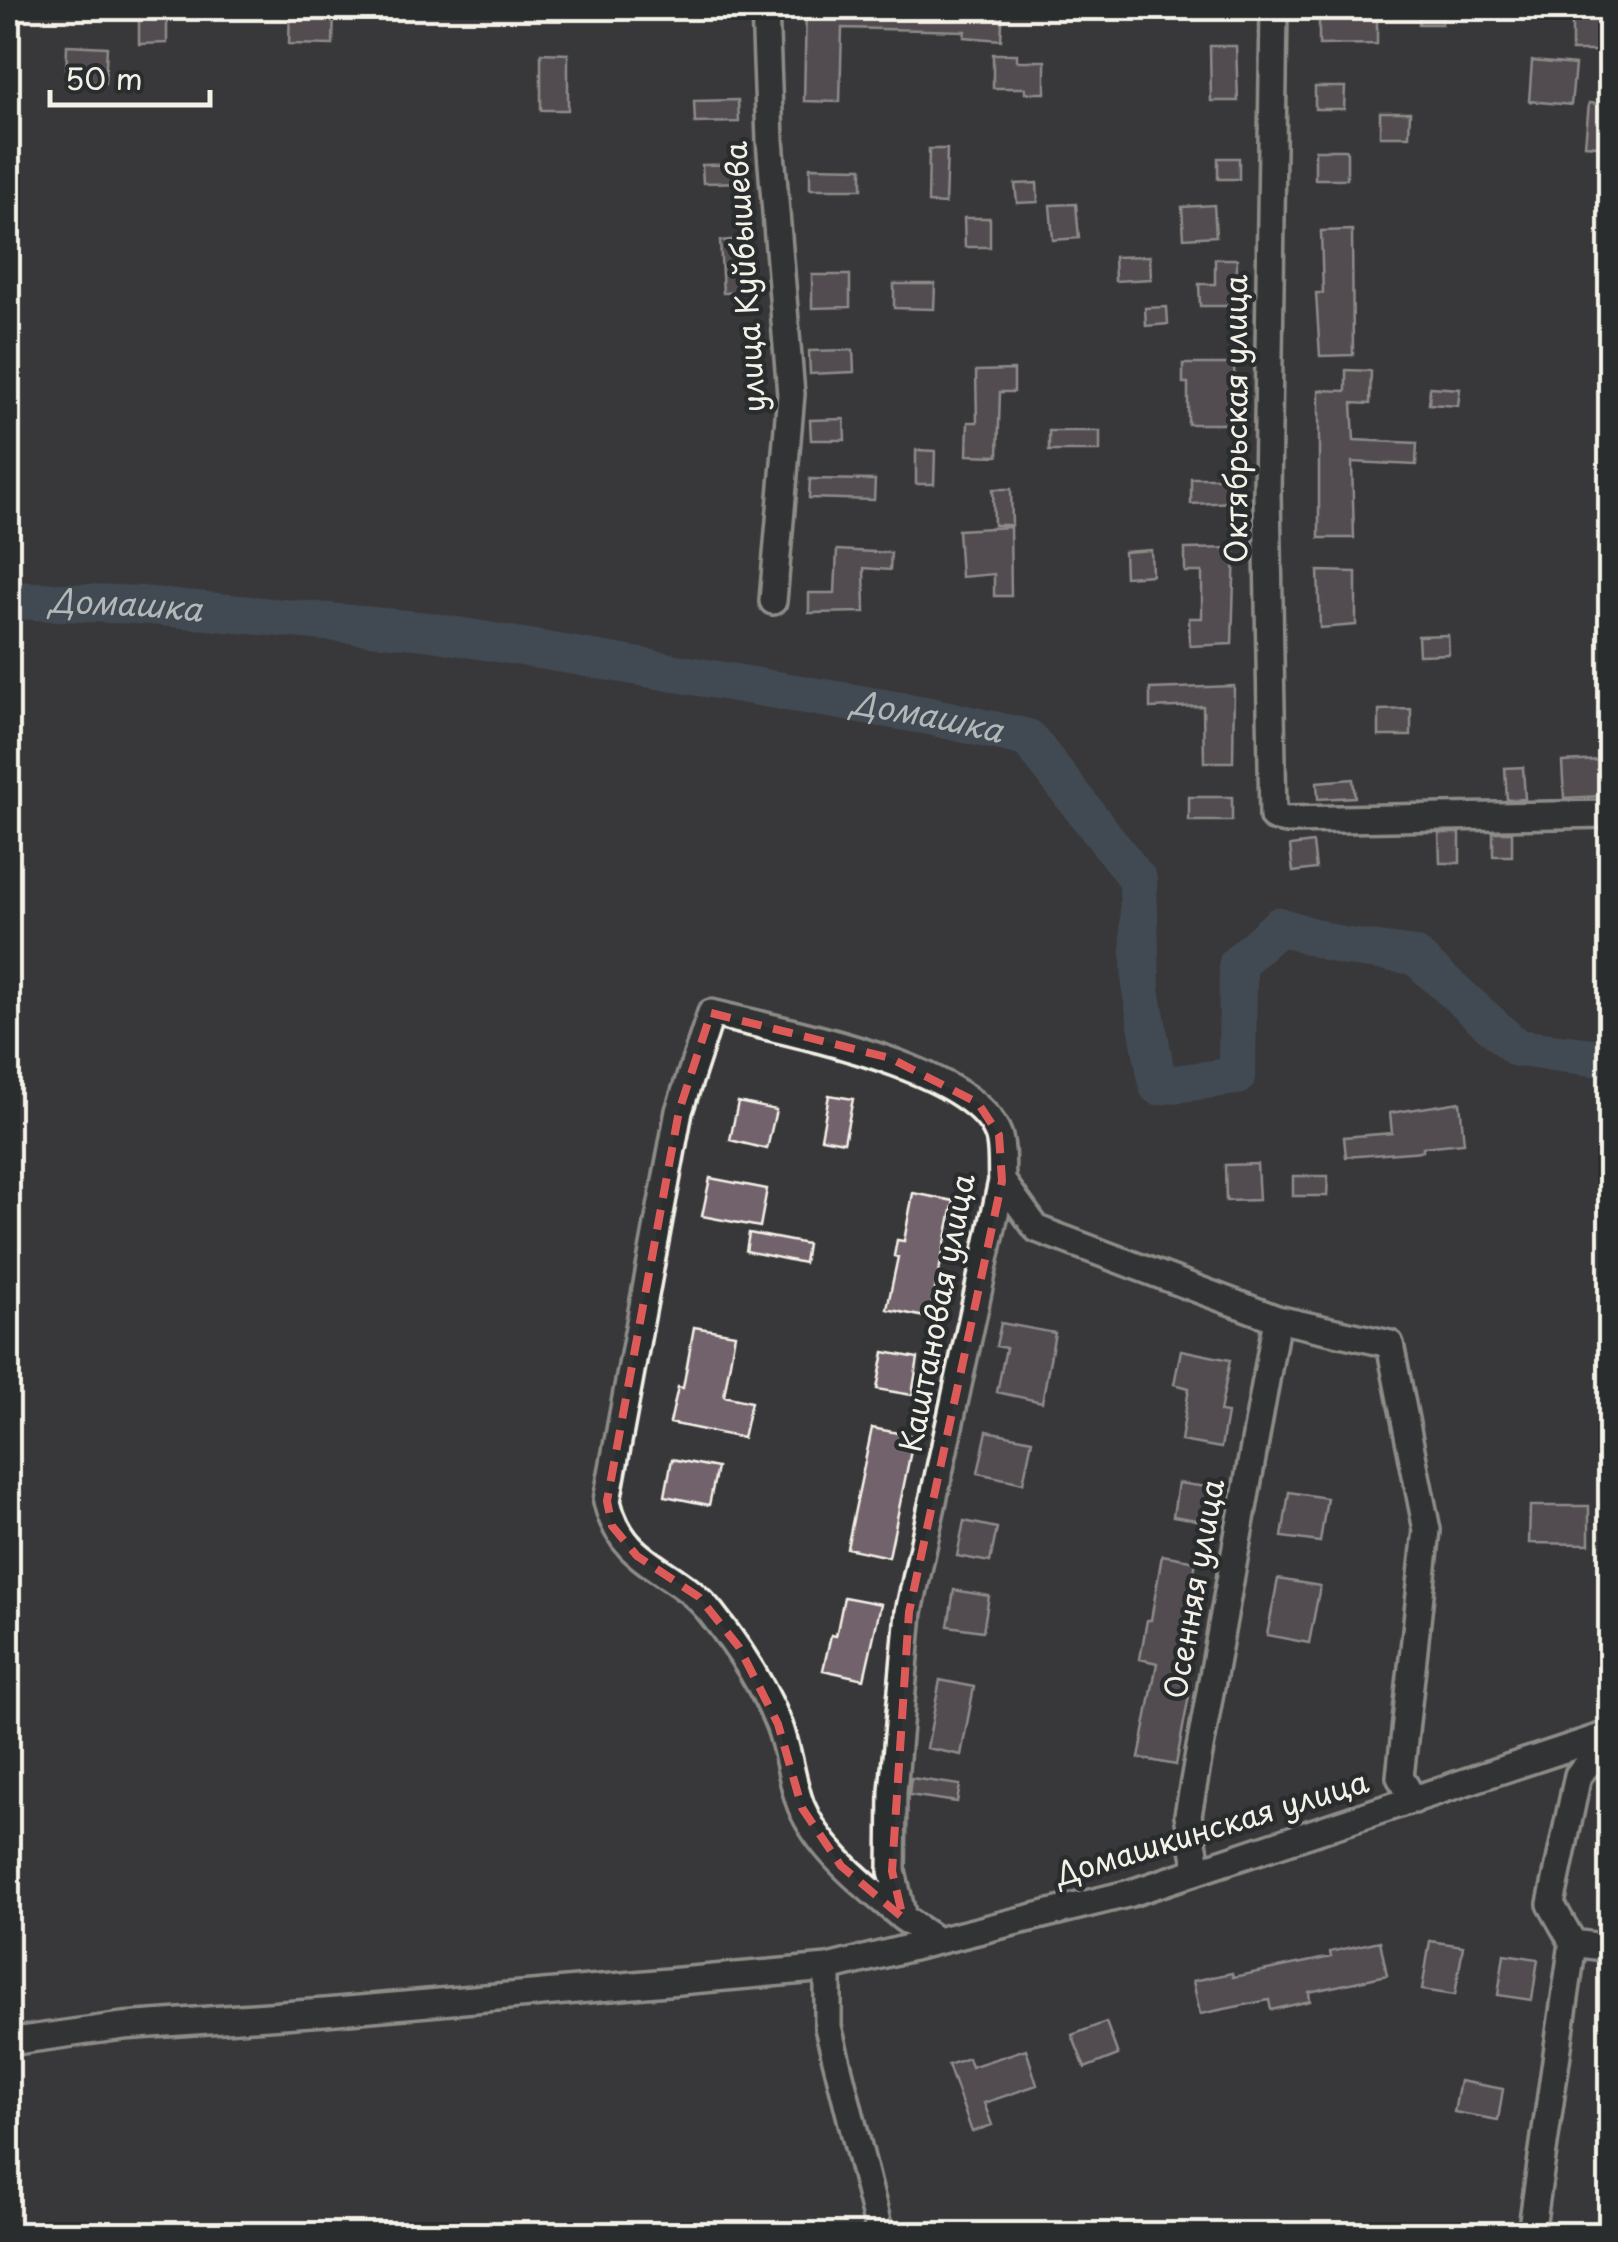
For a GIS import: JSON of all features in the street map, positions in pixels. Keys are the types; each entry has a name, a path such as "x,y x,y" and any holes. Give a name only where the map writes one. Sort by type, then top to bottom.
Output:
{"street":[{"name":"улица Куйбышева","path":"765,8 770,140 791,394 773,601"},
{"name":"Октябрьская улица","path":"1274,8 1268,532 1272,817 1286,820 1610,814"},
{"name":"Каштановая улица","path":"711,1013 890,1058 978,1103 999,1136 1002,1181 909,1612 893,1812 892,1871 903,1918 842,1866 802,1808 778,1724 738,1648 700,1597 637,1556 612,1526 606,1501 679,1111 711,1013"},
{"path":"1002,1181 1038,1229 1277,1319 1390,1344 1427,1530 1400,1777 1414,1800"},
{"name":"Осенняя улица","path":"1198,1870 1188,1815 1277,1319"},
{"path":"1530,2234 1573,1943 1551,1904 1578,1775 1610,1737"},
{"name":"Домашкинская улица","path":"8,2042 123,2026 828,1968 1131,1893 1610,1737"},
{"path":"903,1918 937,1941"},
{"path":"1573,1943 1610,1948"},
{"path":"828,1968 828,2028 880,2234"}],"highlighted area":[{"path":"711,1013 890,1058 978,1103 999,1135 1002,1181 909,1612 892,1871 903,1918 841,1866 802,1808 778,1724 739,1647 699,1597 637,1556 612,1526 607,1501 679,1111"}],"building":[{"path":"290,8 334,8 333,45 289,44"},
{"path":"806,8 1003,8 1001,40 964,37 965,31 842,28 840,102 804,101"},
{"path":"1319,8 1377,8 1377,44 1319,45"},
{"path":"1419,8 1442,8 1442,24 1419,24"},
{"path":"1572,8 1610,8 1610,51 1572,51"},
{"path":"139,12 167,12 167,43 139,44"},
{"path":"67,45 107,47 105,83 66,81"},
{"path":"1210,46 1236,46 1238,101 1211,101"},
{"path":"541,53 568,54 568,110 541,110"},
{"path":"993,54 1017,54 1017,61 1045,61 1045,93 1025,93 1025,88 993,88"},
{"path":"1532,61 1575,65 1571,105 1529,101"},
{"path":"1315,87 1345,87 1344,109 1315,109"},
{"path":"738,100 739,122 695,123 694,101"},
{"path":"1589,103 1610,105 1610,147 1585,145"},
{"path":"1380,112 1410,112 1409,136 1380,136"},
{"path":"929,149 947,149 945,204 928,203"},
{"path":"1315,150 1347,150 1347,179 1315,179"},
{"path":"1218,158 1239,158 1239,179 1218,179"},
{"path":"746,164 746,182 703,183 702,165"},
{"path":"810,167 862,168 862,189 810,189"},
{"path":"1037,183 1038,202 1017,203 1015,184"},
{"path":"1076,204 1079,238 1053,240 1050,205"},
{"path":"1214,205 1216,236 1184,238 1182,207"},
{"path":"964,218 990,218 990,247 965,247"},
{"path":"1352,230 1353,355 1320,356 1316,293 1323,293 1321,231"},
{"path":"741,239 745,292 723,293 720,241"},
{"path":"1150,256 1151,279 1115,281 1114,257"},
{"path":"1215,259 1237,259 1236,306 1200,306 1199,284 1215,284"},
{"path":"812,275 850,275 850,307 812,308"},
{"path":"894,284 935,284 934,309 894,308"},
{"path":"1167,307 1168,324 1146,326 1145,308"},
{"path":"853,350 854,372 810,374 809,351"},
{"path":"1183,364 1234,364 1236,424 1188,424 1188,383 1183,383"},
{"path":"1014,370 1014,392 1000,392 998,456 967,455 968,422 977,422 976,371"},
{"path":"1346,370 1371,371 1370,404 1352,403 1354,440 1417,443 1416,465 1352,462 1354,538 1319,538 1319,390 1346,391"},
{"path":"1430,387 1460,389 1458,406 1429,404"},
{"path":"844,419 845,440 811,440 810,420"},
{"path":"1049,431 1100,431 1100,451 1049,451"},
{"path":"916,450 935,451 934,484 916,484"},
{"path":"1191,478 1236,478 1236,502 1191,504"},
{"path":"810,479 875,480 874,500 809,498"},
{"path":"993,489 1011,489 1012,525 994,525"},
{"path":"1010,527 1011,596 994,596 994,574 961,577 958,530"},
{"path":"1235,548 1232,644 1190,646 1189,618 1202,618 1202,572 1185,572 1185,549"},
{"path":"837,550 891,553 890,570 864,568 865,612 809,613 809,593 835,593"},
{"path":"1151,550 1152,575 1125,577 1124,552"},
{"path":"1318,571 1356,572 1356,625 1320,628"},
{"path":"1448,635 1449,654 1419,655 1418,636"},
{"path":"1234,686 1233,762 1204,762 1203,706 1150,708 1150,689"},
{"path":"1411,709 1411,736 1379,736 1379,710"},
{"path":"1602,760 1604,796 1564,798 1562,762"},
{"path":"1523,767 1525,799 1507,800 1505,768"},
{"path":"1353,779 1355,797 1318,799 1317,782"},
{"path":"1189,797 1232,797 1232,821 1189,821"},
{"path":"1493,832 1512,832 1512,856 1493,856"},
{"path":"1439,833 1460,833 1460,863 1440,863"},
{"path":"1313,843 1316,869 1293,872 1290,846"},
{"path":"829,1095 853,1099 844,1142 821,1138"},
{"path":"738,1102 776,1110 767,1149 730,1140"},
{"path":"1460,1102 1464,1143 1423,1147 1423,1151 1346,1157 1344,1137 1392,1133 1390,1113"},
{"path":"1257,1164 1259,1200 1226,1201 1225,1165"},
{"path":"1293,1176 1328,1176 1327,1196 1293,1196"},
{"path":"710,1178 767,1189 760,1227 702,1216"},
{"path":"913,1193 954,1201 929,1318 887,1309 898,1257 894,1256 897,1240 904,1241"},
{"path":"749,1233 807,1244 804,1263 746,1251"},
{"path":"1001,1323 1055,1333 1042,1402 997,1392 1006,1348 996,1346"},
{"path":"694,1327 735,1334 724,1396 751,1402 743,1438 670,1423 678,1387 683,1388"},
{"path":"1181,1350 1230,1360 1220,1412 1227,1413 1221,1448 1181,1441 1189,1388 1174,1384"},
{"path":"884,1352 918,1358 912,1395 877,1389"},
{"path":"872,1428 914,1436 889,1557 847,1548"},
{"path":"987,1431 1032,1440 1023,1483 978,1473"},
{"path":"672,1459 717,1468 709,1505 665,1496"},
{"path":"1178,1483 1214,1488 1208,1522 1173,1516"},
{"path":"1289,1492 1327,1498 1320,1542 1282,1537"},
{"path":"1530,1506 1589,1506 1589,1544 1529,1543"},
{"path":"964,1521 997,1528 990,1562 957,1556"},
{"path":"1162,1555 1196,1561 1175,1682 1191,1685 1176,1765 1139,1758 1157,1663 1140,1659"},
{"path":"1278,1579 1320,1586 1309,1643 1267,1635"},
{"path":"954,1590 989,1596 983,1631 948,1626"},
{"path":"844,1597 881,1604 864,1679 823,1670 831,1635 836,1636"},
{"path":"940,1680 974,1687 961,1755 927,1748"},
{"path":"911,1778 960,1785 957,1802 909,1795"},
{"path":"1380,1941 1387,1975 1309,1992 1310,2001 1271,2010 1269,2000 1200,2014 1193,1981 1331,1957 1330,1952"},
{"path":"1430,1941 1463,1946 1455,1995 1422,1990"},
{"path":"1504,1954 1538,1959 1532,2000 1498,1995"},
{"path":"1106,2022 1118,2055 1085,2068 1072,2035"},
{"path":"1026,2049 1037,2085 984,2103 992,2125 972,2132 948,2065 968,2058 971,2067"},
{"path":"1460,2081 1503,2089 1498,2120 1454,2112"}],"waterway":[{"name":"Домашка","path":"8,600 140,605 427,631 930,716 1028,738 1138,880 1141,990 1158,1086 1237,1076 1238,963 1279,926 1341,946 1415,956 1517,1048 1610,1059"}]}
